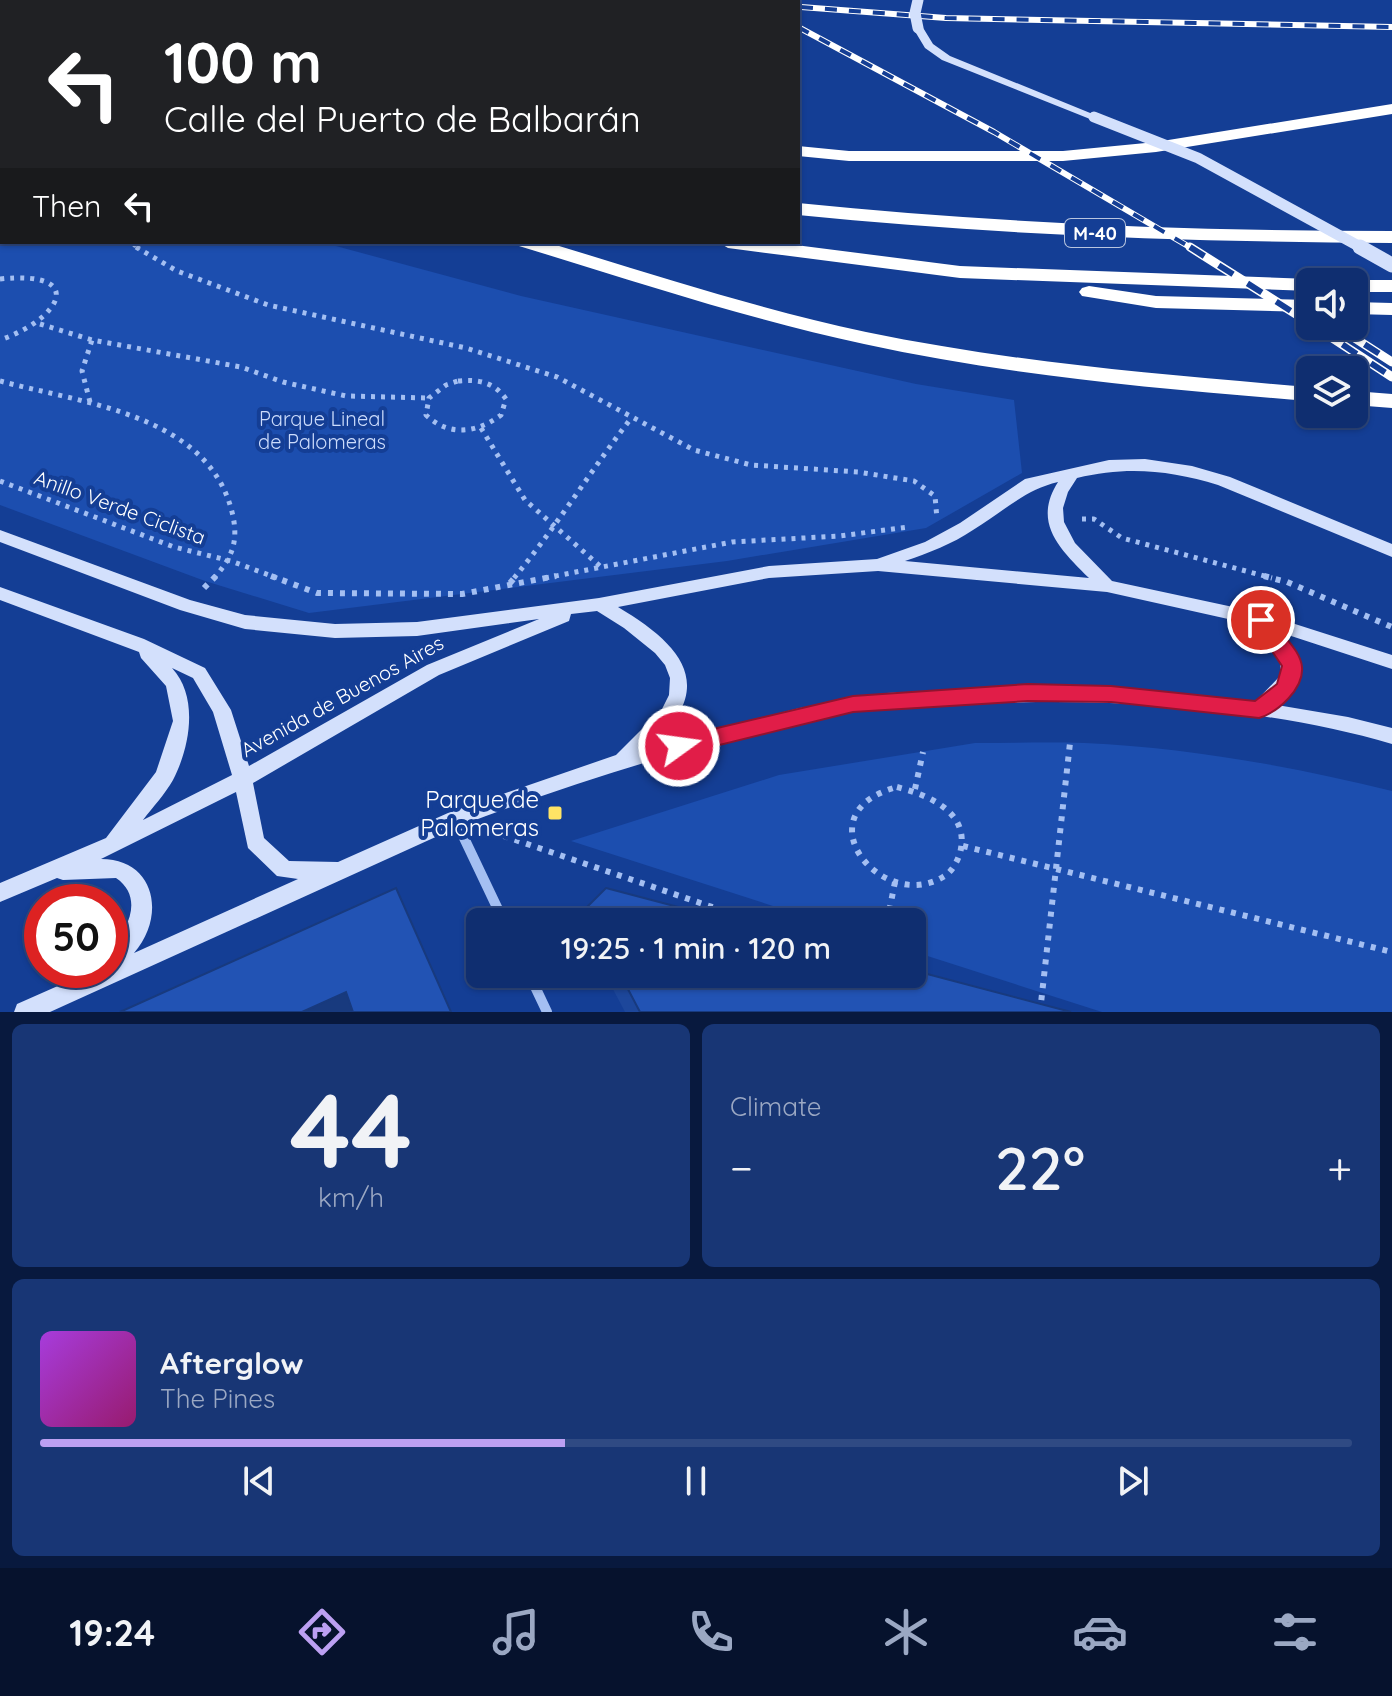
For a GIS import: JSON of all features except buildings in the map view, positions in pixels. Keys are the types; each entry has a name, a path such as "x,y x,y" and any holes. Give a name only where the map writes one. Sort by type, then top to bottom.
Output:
{"highway":[{"path":"800,151 849,156 1063,156 1156,147 1392,109"},
{"name":"M-40","path":"800,209 967,225 1129,235 1392,237"},
{"path":"533,244 749,310 867,338 1001,361 1199,385 1296,393"},
{"path":"743,244 960,272 1156,302 1296,306"},
{"path":"960,272 1296,284"},
{"path":"1368,286 1392,286"},
{"path":"1368,308 1392,309"},
{"path":"1368,399 1392,401"}],"main road":[{"path":"918,0 915,13 918,28 929,46 946,58 1198,158 1392,265"},
{"path":"878,565 931,546 966,527 1031,483 1109,465 1145,464 1192,471 1224,481 1392,551"},
{"path":"1072,473 1054,503 1053,518 1059,532 1107,586"},
{"path":"0,536 186,605 245,622 335,631 417,629 599,604 769,572 878,565 1107,586 1261,620 1392,662"},
{"path":"0,593 138,644 199,673 222,710 243,779"},
{"path":"599,604 646,632 663,648 677,669 680,693 669,715 621,760"},
{"name":"Avenida de Buenos Aires","path":"0,893 110,846 243,779 433,670 522,631 599,604"},
{"path":"1259,709 1285,689 1292,666 1288,654 1261,620"},
{"path":"110,846 165,776 182,721 175,683 138,644"},
{"name":"Avenida de Buenos Aires","path":"25,1012 346,871 455,819 621,760 853,704 1028,692 1111,694 1259,709 1357,725 1392,736"},
{"name":"Avenida de Buenos Aires","path":"243,779 255,842 284,870 346,871"},
{"name":"Avenida de Buenos Aires","path":"51,871 120,870 134,882 142,898 142,914 136,933 128,941"}],"street":[{"path":"455,819 497,908"},
{"path":"536,988 547,1012"}],"path":[{"path":"130,244 177,271 268,305 466,348 557,377 694,450 751,465 858,472 914,481 935,496 937,524"},
{"path":"0,279 27,276 53,285 59,293 58,303 40,324 0,340"},
{"path":"40,324 92,340 241,367 283,382 346,396 429,398"},
{"path":"90,402 80,381 83,361 92,340"},
{"path":"0,381 90,402 166,431 201,455 226,488 237,536 231,561 196,595"},
{"path":"458,381 484,381 494,385 506,399 505,407 493,422 481,428 454,431 441,428 426,415 429,398 436,391 458,381"},
{"path":"508,585 556,527 578,488 632,417"},
{"path":"481,428 525,500 601,567"},
{"name":"Anillo Verde Ciclista","path":"0,481 174,547 231,561"},
{"path":"1040,1012 1070,743"},
{"path":"915,789 923,752"},
{"path":"897,787 915,789 946,804 962,831 963,846 952,870 926,884 895,882 877,874 862,861 853,845 850,828 854,812 864,800 879,791 897,787"},
{"path":"455,819 715,908"},
{"path":"963,846 1392,952"},
{"path":"890,908 895,882"}],"green space":[{"name":"Parque Lineal de Palomeras","path":"0,244 328,244 521,296 916,384 1014,400 1022,473 926,528 727,561 309,613 205,581 0,505"},
{"path":"975,743 1085,743 1163,749 1278,766 1392,791 1392,1012 1102,1012 926,955 926,908 779,908 571,841 779,775"}],"railway":[{"path":"801,7 946,18 1392,27"},
{"path":"800,28 994,132 1193,249"},
{"path":"1190,247 1296,314"},
{"path":"1335,340 1392,377"},
{"path":"1358,340 1392,362"}],"place":[{"name":"Parque de Palomeras","path":"555,813"}],"route":[{"path":"679,746 853,704 1028,692 1111,694 1259,709 1285,689 1292,666 1288,654 1261,620"}]}
